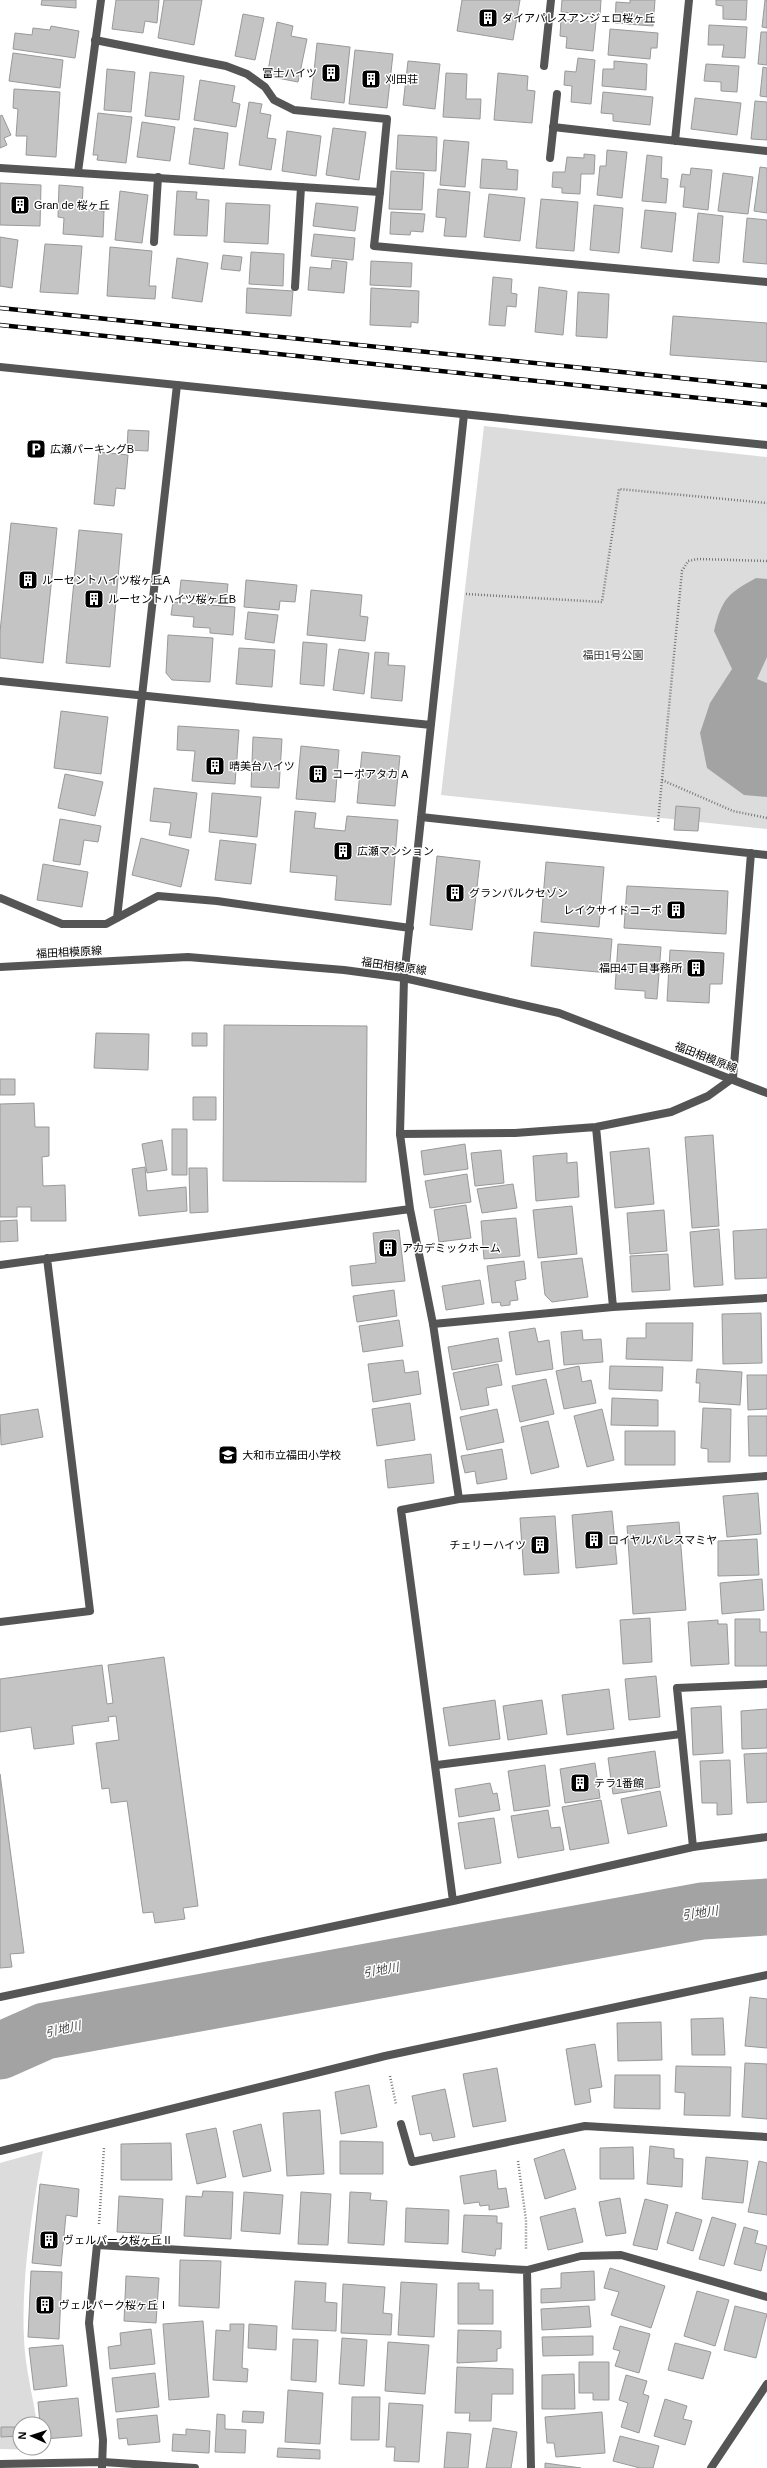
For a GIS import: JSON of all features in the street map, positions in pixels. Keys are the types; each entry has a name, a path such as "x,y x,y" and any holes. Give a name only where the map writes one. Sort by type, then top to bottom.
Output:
{"street":[{"path":"78,172 101,0"},
{"path":"544,66 551,0"},
{"path":"676,141 689,0"},
{"path":"95,40 226,66 247,74 264,87 274,100 294,110 387,119 374,246 767,282"},
{"path":"550,158 557,94"},
{"path":"553,127 767,151"},
{"path":"0,168 380,192"},
{"path":"154,242 158,177"},
{"path":"295,287 301,186"},
{"path":"0,367 767,445"},
{"path":"117,918 177,385"},
{"path":"459,1499 433,1324 410,1209 400,1134 404,978 464,414"},
{"path":"0,681 431,725"},
{"path":"421,817 767,855"},
{"path":"400,1134 516,1133 596,1127 671,1112 708,1096 733,1078 751,853"},
{"path":"0,898 62,924 106,924 158,896 217,901 410,928"},
{"name":"福田相模原線","path":"0,967 188,957 357,972 404,978 559,1013 733,1078 767,1093"},
{"path":"596,1127 613,1307"},
{"path":"0,1265 410,1209"},
{"path":"0,1622 90,1611 47,1258"},
{"path":"433,1324 613,1307 767,1298"},
{"path":"453,1901 437,1765 401,1510 459,1499 767,1476"},
{"path":"693,1847 677,1688 767,1684"},
{"path":"437,1765 681,1734"},
{"path":"0,1996 453,1901 693,1847 767,1837"},
{"path":"0,2151 385,2056 767,1974"},
{"path":"401,2124 412,2162 585,2126 767,2137"},
{"path":"103,2465 103,2440 89,2323 97,2245 527,2270 581,2256 621,2255 767,2297"},
{"path":"527,2270 531,2468"},
{"path":"711,2468 767,2384"},
{"path":"0,2464 195,2468"}],"path":[{"path":"445,593 602,602 620,489 767,503"},
{"path":"656,843 682,571 688,561 698,558 767,561"},
{"path":"662,780 733,811 767,818"},
{"path":"385,2056 401,2124"},
{"path":"515,2141 526,2220 527,2270"},
{"path":"97,2245 104,2146"}],"green space":[{"name":"福田1号公園","path":"484,426 767,457 767,829 441,795"},
{"path":"43,2151 28,2245 24,2293 24,2339 36,2416 12,2416 12,2449 0,2449 0,2163"}],"shaded area":[{"path":"756,578 767,579 767,657 757,679 767,683 767,797 744,795 707,768 700,733 710,703 732,669 714,631 720,611 727,598 732,593"}],"building":[{"path":"42,0 76,0 76,8 41,5"},
{"path":"116,0 159,0 157,23 145,21 143,33 112,29"},
{"path":"164,0 202,0 194,45 158,38"},
{"name":"ダイアパレスアンジェロ桜ヶ丘","path":"462,0 520,0 513,40 457,31"},
{"path":"562,0 601,0 600,15 561,12"},
{"path":"630,0 655,0 653,26 615,23 616,2 630,3"},
{"path":"716,0 747,0 746,20 723,19 723,6 716,5"},
{"path":"765,0 767,0 767,28 762,27"},
{"path":"243,14 264,18 255,60 235,56"},
{"path":"561,19 596,22 593,51 566,48 567,37 560,36"},
{"path":"277,22 293,26 291,36 307,39 298,82 267,76"},
{"path":"709,25 747,27 745,58 722,57 724,45 708,45"},
{"path":"51,26 79,31 75,58 13,49 15,33 32,35 33,28 50,30"},
{"path":"610,29 658,33 657,48 651,48 650,59 608,55"},
{"path":"761,32 767,32 767,65 758,64"},
{"name":"富士ハイツ","path":"317,43 350,47 344,103 311,99"},
{"name":"刈田荘","path":"355,50 393,54 387,108 349,104"},
{"path":"13,53 63,60 60,88 9,81"},
{"path":"578,58 595,60 591,104 571,102 572,86 564,85 565,71 576,72"},
{"path":"408,61 440,64 435,109 403,105"},
{"path":"614,61 647,64 646,90 602,86 603,69 614,69"},
{"path":"706,64 739,66 737,92 721,91 721,82 704,81"},
{"path":"763,67 767,68 767,97 760,96"},
{"path":"107,69 135,72 131,112 104,110"},
{"path":"150,72 184,76 179,120 145,116"},
{"path":"446,73 467,74 466,99 481,99 480,119 443,117"},
{"path":"498,73 528,76 527,90 535,91 532,123 494,120"},
{"path":"200,80 235,86 232,102 240,104 236,127 194,120"},
{"path":"14,89 60,92 56,157 26,155 27,136 16,136 18,109 13,108"},
{"path":"603,92 653,97 650,125 613,121 613,114 601,113"},
{"path":"695,98 741,103 737,135 691,129"},
{"path":"755,101 767,102 767,140 751,139"},
{"path":"249,102 262,104 260,113 271,115 267,138 276,139 271,170 239,165"},
{"path":"98,113 132,117 126,163 97,160 98,155 93,155"},
{"path":"2,115 11,135 4,138 7,145 0,148 0,116"},
{"path":"142,122 175,127 170,161 137,157"},
{"path":"194,128 228,133 224,169 189,164"},
{"path":"333,128 366,132 359,180 326,175"},
{"path":"287,131 321,136 316,176 282,171"},
{"path":"398,135 437,137 436,171 396,169"},
{"path":"444,140 469,142 465,187 440,185"},
{"path":"607,150 627,152 622,198 597,195 600,166 606,166"},
{"path":"584,154 595,155 594,174 581,174 580,194 562,193 562,188 552,187 553,172 565,172 567,157 584,158"},
{"path":"647,155 662,157 661,178 668,179 666,203 642,201"},
{"path":"482,159 507,161 507,169 518,170 517,190 480,188"},
{"path":"760,167 767,168 767,213 754,211"},
{"path":"691,168 712,170 708,210 683,207 685,187 680,187 682,174 690,175"},
{"path":"391,171 424,173 422,210 389,209"},
{"path":"723,173 753,177 748,214 718,211"},
{"name":"Gran de 桜ヶ丘","path":"0,183 41,185 40,226 0,225"},
{"path":"59,185 83,187 82,209 104,211 103,237 63,234 64,218 58,217"},
{"path":"438,189 470,192 466,237 444,236 446,218 436,217"},
{"path":"120,191 148,195 142,243 115,240"},
{"path":"177,191 197,192 196,199 209,200 207,236 174,235"},
{"path":"489,194 525,198 520,241 484,237"},
{"path":"541,199 578,202 574,251 536,248"},
{"path":"226,203 270,205 268,244 224,242"},
{"path":"316,203 358,207 355,231 313,226"},
{"path":"594,205 623,208 619,253 590,250"},
{"path":"645,210 676,213 672,252 641,248"},
{"path":"391,212 425,214 423,232 411,231 410,235 390,234"},
{"path":"698,213 723,216 719,263 693,261"},
{"path":"747,218 767,220 767,264 743,262"},
{"path":"314,234 355,238 353,260 311,256"},
{"path":"0,237 18,240 12,288 0,286"},
{"path":"45,244 82,246 78,294 40,292"},
{"path":"110,247 152,251 149,286 156,286 155,299 107,296"},
{"path":"251,252 284,254 283,286 249,284"},
{"path":"223,255 242,257 240,271 221,269"},
{"path":"177,258 208,263 202,302 172,298"},
{"path":"332,260 347,262 344,293 308,290 310,267 331,269"},
{"path":"371,261 412,263 411,287 370,285"},
{"path":"493,277 512,279 511,293 517,294 516,307 507,306 505,326 489,325"},
{"path":"539,287 567,291 563,335 535,332"},
{"path":"247,288 293,291 291,316 246,313"},
{"path":"371,288 419,291 418,323 411,322 411,327 370,325"},
{"path":"578,292 609,294 607,338 576,336"},
{"path":"673,316 767,323 767,362 670,355"},
{"path":"128,430 149,431 148,451 127,450"},
{"path":"99,452 128,455 125,489 116,488 114,506 94,504"},
{"name":"ルーセントハイツ桜ヶ丘A","path":"11,523 57,528 43,663 0,658 0,632"},
{"name":"ルーセントハイツ桜ヶ丘B","path":"79,530 122,534 110,667 66,663"},
{"path":"181,580 228,584 226,603 179,598"},
{"path":"246,580 297,585 295,602 280,601 279,610 244,607"},
{"path":"311,590 362,595 360,616 368,617 365,641 307,635"},
{"path":"173,602 235,607 233,635 210,633 210,628 193,627 194,617 171,615"},
{"path":"248,612 278,615 274,643 245,639"},
{"path":"168,635 213,638 210,682 172,680 166,673"},
{"path":"303,642 327,644 324,686 300,684"},
{"path":"239,648 275,650 272,687 236,684"},
{"path":"339,649 369,653 364,694 333,690"},
{"path":"375,652 389,653 388,665 405,666 402,701 371,698"},
{"path":"61,711 108,717 101,774 54,768"},
{"name":"晴美台ハイツ","path":"178,726 239,730 235,784 192,781 195,751 177,750"},
{"path":"253,737 282,739 279,788 251,787"},
{"name":"コーポアタカ A","path":"301,746 339,750 335,802 296,799"},
{"path":"362,752 400,756 395,806 357,803"},
{"path":"65,774 103,782 95,816 58,808"},
{"path":"154,788 197,793 191,838 169,835 171,823 150,821"},
{"path":"212,793 261,797 257,837 209,832"},
{"path":"676,806 700,808 698,831 674,830"},
{"name":"広瀬マンション","path":"295,811 316,813 314,828 345,831 347,816 398,820 391,905 335,900 337,876 290,872"},
{"path":"60,819 101,826 98,842 84,840 80,865 53,861"},
{"path":"141,838 189,850 181,887 132,875"},
{"path":"220,840 256,844 251,884 215,880"},
{"name":"グランパルクセゾン","path":"437,856 480,861 472,930 430,925"},
{"path":"546,862 604,867 599,927 541,922"},
{"path":"43,864 88,872 82,907 37,900"},
{"name":"レイクサイドコーポ","path":"627,886 728,891 726,934 624,928"},
{"path":"534,932 612,939 609,973 531,966"},
{"path":"618,944 661,947 657,999 645,998 645,991 615,989"},
{"name":"福田4丁目事務所","path":"670,950 724,953 722,984 710,984 709,1003 667,1001"},
{"path":"224,1025 367,1026 366,1182 223,1181"},
{"path":"96,1033 149,1034 148,1070 94,1068"},
{"path":"192,1033 207,1033 207,1046 192,1046"},
{"path":"0,1079 15,1079 15,1095 0,1095"},
{"path":"193,1097 216,1097 216,1120 193,1120"},
{"path":"34,1103 35,1127 49,1127 49,1156 42,1157 43,1186 65,1185 66,1221 31,1221 31,1207 17,1207 17,1217 0,1217 0,1104"},
{"path":"172,1129 187,1129 187,1175 172,1175"},
{"path":"713,1135 719,1226 692,1228 685,1137"},
{"path":"162,1140 167,1170 147,1173 142,1144"},
{"path":"465,1144 468,1169 424,1175 421,1151"},
{"path":"649,1148 654,1204 615,1208 610,1152"},
{"path":"501,1150 504,1183 475,1186 471,1153"},
{"path":"567,1153 567,1163 577,1162 579,1197 536,1201 533,1156"},
{"path":"145,1167 147,1191 186,1187 187,1211 139,1216 132,1169"},
{"path":"189,1168 207,1168 208,1212 190,1213"},
{"path":"467,1174 471,1202 430,1208 425,1181"},
{"path":"513,1184 517,1208 482,1213 477,1189"},
{"path":"466,1205 471,1238 439,1242 434,1210"},
{"path":"572,1206 577,1254 538,1258 533,1210"},
{"path":"664,1210 667,1251 630,1254 627,1213"},
{"path":"516,1218 520,1256 484,1259 481,1221"},
{"path":"17,1220 18,1241 0,1242 0,1221"},
{"path":"719,1229 723,1285 694,1287 690,1232"},
{"path":"767,1229 767,1278 735,1279 733,1231"},
{"name":"アカデミックホーム","path":"399,1230 405,1281 352,1286 350,1266 376,1263 373,1233"},
{"path":"668,1254 670,1290 632,1292 630,1256"},
{"path":"582,1258 588,1297 552,1302 545,1295 541,1262"},
{"path":"524,1261 526,1279 515,1281 518,1300 510,1301 510,1305 501,1306 500,1302 492,1303 487,1266"},
{"path":"480,1280 484,1304 446,1310 442,1286"},
{"path":"394,1290 397,1316 357,1322 353,1296"},
{"path":"761,1313 762,1363 723,1364 722,1314"},
{"path":"399,1320 403,1346 363,1352 359,1326"},
{"path":"646,1323 693,1323 692,1361 626,1359 627,1338 646,1338"},
{"path":"535,1328 538,1342 549,1340 553,1369 516,1375 509,1332"},
{"path":"582,1330 583,1340 601,1339 603,1362 564,1365 561,1332"},
{"path":"498,1338 502,1361 452,1370 448,1347"},
{"path":"403,1360 405,1373 418,1371 421,1394 373,1402 368,1364"},
{"path":"498,1364 502,1385 486,1388 489,1405 461,1410 453,1373"},
{"path":"579,1366 582,1382 591,1380 596,1403 564,1409 556,1371"},
{"path":"610,1366 663,1367 662,1391 609,1389"},
{"path":"697,1369 742,1372 740,1405 699,1402 700,1383 696,1383"},
{"path":"747,1375 767,1375 767,1409 748,1410"},
{"path":"546,1379 554,1414 520,1422 512,1386"},
{"path":"612,1398 658,1400 658,1426 611,1425"},
{"path":"410,1403 415,1440 377,1446 372,1409"},
{"path":"703,1408 731,1409 730,1462 708,1462 708,1449 701,1448"},
{"path":"38,1409 43,1437 1,1445 0,1415"},
{"path":"497,1409 504,1442 467,1450 460,1417"},
{"path":"602,1409 614,1460 587,1467 574,1416"},
{"path":"748,1416 767,1416 767,1456 749,1456"},
{"path":"548,1421 559,1467 531,1474 521,1427"},
{"path":"625,1431 675,1431 675,1465 625,1465"},
{"path":"502,1449 507,1479 477,1484 475,1471 465,1473 461,1456"},
{"path":"431,1454 434,1483 388,1488 385,1460"},
{"path":"758,1493 761,1534 727,1537 723,1496"},
{"name":"ロイヤルパレスマミヤ","path":"612,1511 617,1564 576,1568 572,1515"},
{"name":"チェリーハイツ","path":"555,1516 559,1573 524,1575 520,1518"},
{"path":"679,1522 686,1610 633,1614 627,1526"},
{"path":"757,1539 759,1575 718,1576 718,1541"},
{"path":"762,1579 764,1610 722,1614 720,1583"},
{"path":"650,1618 652,1662 623,1664 620,1620"},
{"path":"735,1619 760,1619 760,1632 767,1632 767,1666 735,1666"},
{"path":"718,1620 718,1624 727,1624 729,1664 691,1666 688,1622"},
{"path":"164,1657 198,1906 183,1908 185,1919 155,1923 153,1912 143,1913 127,1801 111,1803 109,1788 102,1789 96,1743 119,1740 116,1716 108,1717 109,1721 72,1726 74,1744 34,1749 31,1727 0,1732 0,1679 102,1665 107,1704 113,1703 108,1665"},
{"path":"656,1676 660,1717 629,1720 625,1679"},
{"path":"609,1689 614,1729 567,1735 562,1695"},
{"path":"495,1700 500,1739 449,1746 443,1708"},
{"path":"542,1700 547,1734 508,1740 503,1706"},
{"path":"721,1706 723,1753 693,1755 691,1708"},
{"path":"767,1709 767,1748 742,1749 741,1711"},
{"path":"655,1751 660,1787 613,1794 608,1758"},
{"path":"767,1753 767,1802 747,1803 744,1754"},
{"path":"730,1760 732,1814 717,1815 717,1803 702,1803 700,1761"},
{"name":"テラ1番館","path":"595,1763 600,1798 565,1803 560,1769"},
{"path":"545,1765 550,1806 514,1811 508,1771"},
{"path":"0,1774 24,1953 10,1954 12,1967 0,1968"},
{"path":"490,1783 493,1794 497,1793 500,1810 459,1817 455,1789"},
{"path":"660,1791 667,1826 628,1834 621,1799"},
{"path":"601,1800 609,1843 570,1850 562,1807"},
{"path":"548,1810 551,1828 560,1827 564,1850 518,1858 511,1816"},
{"path":"494,1818 501,1863 465,1869 458,1823"},
{"path":"750,1997 767,1999 767,2048 745,2046"},
{"path":"723,2018 725,2055 692,2055 691,2019"},
{"path":"661,2022 662,2060 618,2061 617,2023"},
{"path":"595,2044 602,2087 589,2089 591,2102 575,2105 566,2049"},
{"path":"745,2063 767,2064 767,2119 742,2117"},
{"path":"676,2066 731,2067 730,2116 684,2115 685,2093 675,2092"},
{"path":"497,2068 506,2121 473,2127 463,2074"},
{"path":"615,2075 660,2075 660,2109 614,2108"},
{"path":"369,2085 377,2127 341,2134 335,2092"},
{"path":"445,2089 455,2137 433,2141 431,2133 420,2135 412,2096"},
{"path":"320,2110 324,2174 287,2176 283,2113"},
{"path":"261,2124 271,2171 243,2177 233,2131"},
{"path":"216,2128 226,2177 197,2184 186,2134"},
{"path":"340,2141 383,2142 383,2174 340,2174"},
{"path":"171,2143 172,2180 121,2180 121,2144"},
{"path":"650,2146 674,2149 674,2158 683,2159 682,2187 647,2184"},
{"path":"633,2147 634,2179 600,2179 600,2148"},
{"path":"564,2149 576,2189 545,2199 534,2159"},
{"path":"706,2157 748,2161 743,2203 702,2199"},
{"path":"759,2161 767,2163 767,2215 748,2212"},
{"path":"496,2170 498,2189 506,2188 509,2207 489,2210 489,2205 480,2206 479,2202 464,2204 460,2176"},
{"name":"ヴェルパーク桜ヶ丘Ⅱ","path":"40,2184 79,2189 77,2217 66,2215 61,2266 32,2263"},
{"path":"203,2191 233,2192 231,2239 184,2236 186,2196 202,2197"},
{"path":"244,2192 283,2195 280,2234 241,2231"},
{"path":"301,2192 331,2194 328,2245 298,2244"},
{"path":"350,2192 371,2193 370,2200 387,2201 384,2245 348,2243"},
{"path":"119,2196 163,2199 161,2234 117,2232"},
{"path":"620,2198 626,2233 606,2236 599,2202"},
{"path":"645,2199 668,2205 657,2250 633,2245"},
{"path":"406,2208 449,2210 448,2244 405,2242"},
{"path":"575,2208 583,2242 548,2250 540,2217"},
{"path":"676,2212 702,2220 693,2251 667,2243"},
{"path":"464,2215 497,2216 497,2223 502,2223 501,2249 496,2249 495,2256 462,2252"},
{"path":"712,2217 736,2224 724,2266 699,2259"},
{"path":"744,2227 758,2231 755,2243 767,2246 761,2271 734,2264"},
{"path":"180,2260 221,2261 219,2308 179,2306"},
{"path":"610,2268 665,2286 651,2328 611,2315 619,2292 604,2288"},
{"name":"ヴェルパーク桜ヶ丘Ⅰ","path":"31,2271 62,2272 59,2339 28,2337"},
{"path":"594,2271 595,2300 541,2303 541,2289 561,2288 561,2273"},
{"path":"126,2276 159,2278 156,2323 124,2321"},
{"path":"295,2281 326,2283 325,2302 337,2303 336,2331 292,2329"},
{"path":"401,2282 437,2284 434,2337 398,2335"},
{"path":"458,2283 479,2283 479,2290 493,2290 493,2324 458,2324"},
{"path":"343,2284 385,2287 383,2313 392,2314 391,2335 341,2333"},
{"path":"697,2291 729,2300 715,2346 684,2336"},
{"path":"589,2306 591,2327 542,2330 541,2309"},
{"path":"735,2306 767,2314 756,2358 724,2350"},
{"path":"203,2321 209,2397 169,2400 163,2324"},
{"path":"230,2324 244,2324 242,2368 248,2369 247,2382 213,2380 216,2330 230,2331"},
{"path":"249,2324 277,2326 276,2350 248,2348"},
{"path":"620,2326 650,2334 639,2373 615,2366 620,2351 613,2349"},
{"path":"151,2329 155,2364 110,2369 108,2347 121,2345 120,2333"},
{"path":"458,2330 501,2331 501,2348 497,2349 497,2361 457,2363"},
{"path":"593,2336 593,2355 543,2356 542,2337"},
{"path":"342,2338 367,2340 364,2386 339,2384"},
{"path":"293,2339 318,2340 316,2382 291,2380"},
{"path":"388,2342 429,2345 425,2394 385,2391"},
{"path":"675,2343 711,2352 703,2379 668,2370"},
{"path":"63,2345 67,2386 34,2390 29,2348"},
{"path":"579,2362 609,2362 609,2400 593,2400 593,2393 579,2393"},
{"path":"457,2367 513,2369 513,2394 492,2394 491,2421 469,2421 470,2413 455,2413"},
{"path":"155,2373 159,2407 116,2412 112,2378"},
{"path":"574,2374 575,2409 542,2409 542,2375"},
{"path":"626,2375 647,2381 643,2394 649,2396 639,2433 621,2427 628,2403 619,2400"},
{"path":"288,2390 323,2393 320,2444 285,2442"},
{"path":"352,2397 380,2397 379,2440 351,2440"},
{"path":"78,2398 82,2436 52,2438 52,2416 39,2416 38,2402"},
{"path":"665,2399 687,2406 683,2419 692,2421 685,2445 654,2436"},
{"path":"389,2403 423,2405 419,2462 394,2461 395,2447 386,2447"},
{"path":"243,2411 264,2412 263,2423 242,2422"},
{"path":"602,2412 605,2453 556,2457 554,2443 547,2443 545,2417"},
{"path":"217,2414 225,2415 225,2429 246,2430 245,2453 215,2452"},
{"path":"157,2415 160,2442 128,2445 127,2438 119,2439 117,2419"},
{"path":"1,2427 12,2427 12,2436 1,2437"},
{"path":"493,2428 517,2432 511,2468 486,2468"},
{"path":"186,2429 210,2431 209,2453 172,2451 173,2434 186,2435"},
{"path":"447,2432 471,2434 468,2468 444,2468"},
{"path":"620,2436 659,2446 653,2468 640,2468 613,2461"},
{"path":"278,2448 320,2450 320,2459 277,2457"},
{"path":"545,2463 581,2468 545,2468"}],"waterway":[{"name":"引地川","path":"0,2051 45,2031 702,1911 767,1907"}],"railway":[{"path":"0,308 767,387"},
{"path":"0,325 767,405"}],"place":[{"name":"ダイアパレスアンジェロ桜ヶ丘","path":"488,18"},
{"name":"富士ハイツ","path":"331,73"},
{"name":"刈田荘","path":"371,79"},
{"name":"Gran de 桜ヶ丘","path":"20,205"},
{"name":"広瀬パーキングB","path":"36,449"},
{"name":"ルーセントハイツ桜ヶ丘A","path":"28,580"},
{"name":"ルーセントハイツ桜ヶ丘B","path":"94,599"},
{"name":"晴美台ハイツ","path":"215,766"},
{"name":"コーポアタカ A","path":"318,774"},
{"name":"広瀬マンション","path":"343,851"},
{"name":"グランパルクセゾン","path":"455,893"},
{"name":"レイクサイドコーポ","path":"676,910"},
{"name":"福田4丁目事務所","path":"696,968"},
{"name":"アカデミックホーム","path":"388,1248"},
{"name":"大和市立福田小学校","path":"228,1455"},
{"name":"ロイヤルパレスマミヤ","path":"594,1540"},
{"name":"チェリーハイツ","path":"540,1545"},
{"name":"テラ1番館","path":"580,1783"},
{"name":"ヴェルパーク桜ヶ丘Ⅱ","path":"49,2240"},
{"name":"ヴェルパーク桜ヶ丘Ⅰ","path":"45,2305"}]}
